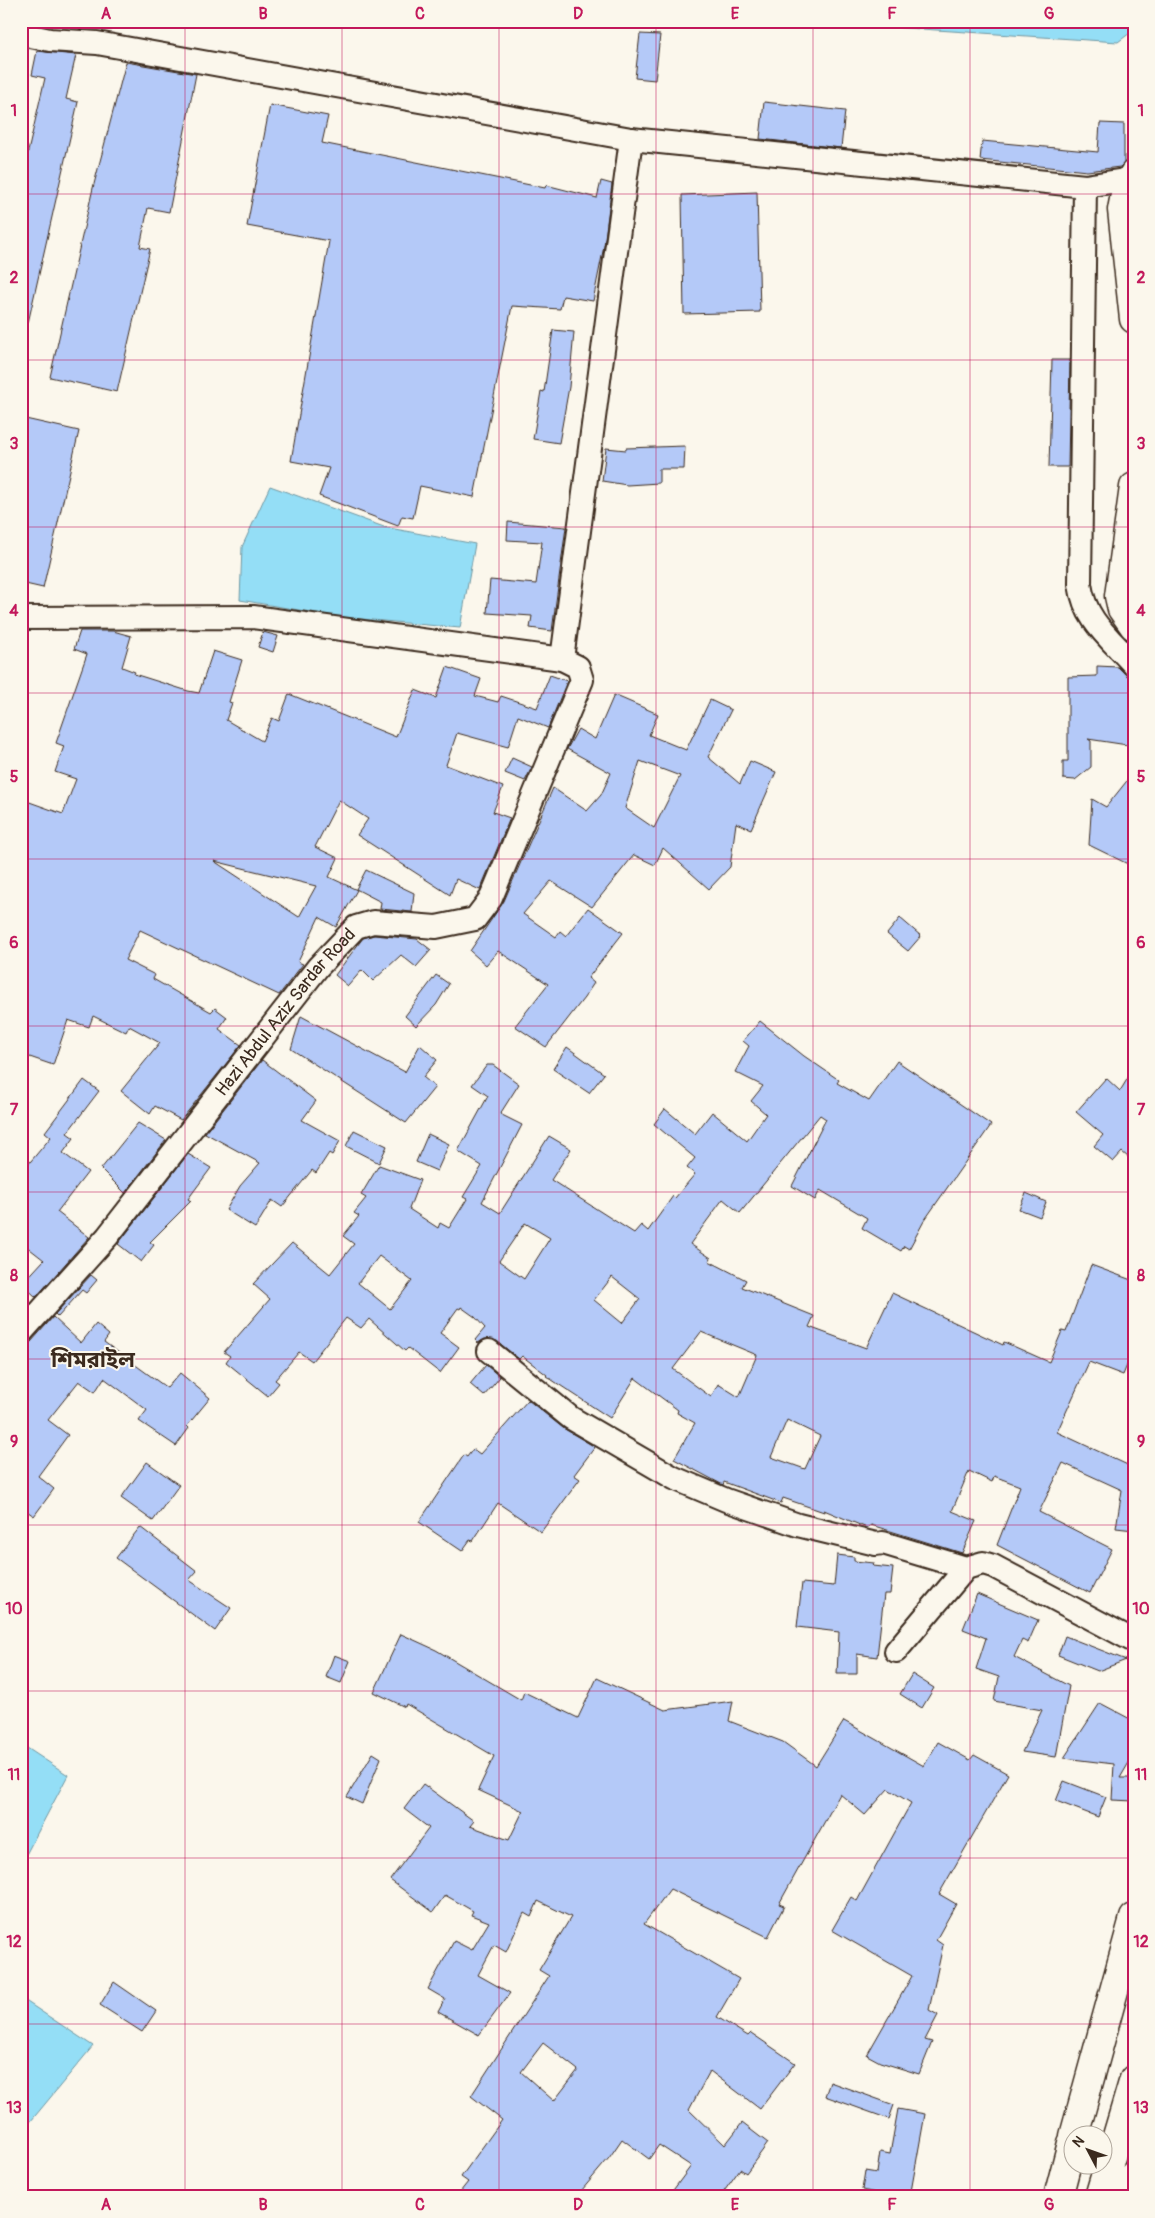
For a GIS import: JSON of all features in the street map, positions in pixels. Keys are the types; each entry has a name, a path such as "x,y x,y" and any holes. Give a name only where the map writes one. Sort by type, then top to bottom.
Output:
{"highway":[{"path":"1132,177 1126,189 1122,210 1134,319"},
{"path":"1134,487 1119,596 1122,609 1134,626"},
{"path":"1077,2126 1134,1918"},
{"path":"1099,2197 1134,2079"},
{"path":"1058,2197 1063,2176"},
{"path":"1127,2197 1134,2176"}],"street":[{"path":"21,34 50,40 97,43 632,139 1085,186 1132,177"},
{"name":"Hazi Abdul Aziz Sardar Road","path":"21,1334 107,1237 318,966 356,927 374,922 436,927 475,919 490,898 582,680 570,663 632,139"},
{"path":"1085,186 1080,584 1082,602 1092,618 1134,665"},
{"path":"21,618 253,618 570,663"},
{"path":"489,1350 571,1418 674,1478 726,1500 798,1525 876,1544 883,1543 966,1568"},
{"path":"896,1650 966,1568 983,1563 993,1566 1134,1641"}],"water":[{"path":"800,21 1134,21 1134,30 1118,42"},
{"path":"270,486 384,527 475,544 460,628 340,617 240,600 242,547"},
{"path":"21,1744 68,1775 21,1864"},
{"path":"21,1998 93,2046 21,2133"}],"building":[{"path":"640,34 660,35 655,80 635,78"},
{"path":"37,51 76,55 66,99 78,102 28,323 21,323 21,182 45,78 32,75"},
{"path":"126,62 196,74 169,212 148,208 140,247 150,249 117,392 50,377 93,188"},
{"path":"764,102 845,111 841,148 760,139"},
{"path":"270,105 328,116 322,143 545,188 546,185 597,198 601,181 612,184 604,246 593,301 563,296 560,309 512,306 474,497 420,486 413,518 402,516 398,526 319,496 329,468 291,461 329,241 247,226"},
{"path":"1100,123 1124,124 1124,163 1120,167 1087,171 980,160 982,141 1098,152"},
{"path":"757,192 760,312 684,314 682,195"},
{"path":"553,330 574,332 569,387 559,443 533,439 541,391 544,392"},
{"path":"1052,360 1070,360 1068,467 1049,467"},
{"path":"21,418 79,431 43,588 21,583"},
{"path":"685,446 684,469 659,469 659,483 627,485 602,481 606,448 626,450 626,448"},
{"path":"508,522 566,527 552,631 530,628 532,616 487,613 490,580 536,584 542,542 507,540"},
{"path":"80,631 113,631 131,636 122,667 135,672 134,674 199,693 213,651 242,660 229,702 232,703 226,720 262,741 272,718 279,721 289,694 396,737 415,690 436,698 447,667 481,679 475,696 498,702 501,696 537,708 550,675 567,681 548,728 518,716 508,747 457,733 446,765 503,787 493,812 510,818 480,890 456,879 450,895 357,835 368,819 339,800 315,847 338,858 329,877 357,890 336,927 319,917 298,962 303,964 279,995 140,930 125,960 155,975 153,979 211,1012 215,1008 227,1017 219,1029 241,1045 181,1120 155,1106 150,1114 121,1091 160,1043 129,1026 126,1032 93,1016 89,1027 68,1020 53,1065 21,1054 21,799 63,814 76,779 55,772 64,746 56,743 87,654 74,649","holes":["214,861 316,886 299,917"]},
{"path":"263,632 278,636 273,652 258,647"},
{"path":"1097,666 1118,667 1125,674 1134,678 1134,746 1088,739 1091,741 1091,767 1075,780 1063,779 1063,761 1068,761 1068,677 1097,676"},
{"path":"614,695 658,714 649,735 686,750 710,700 731,710 708,757 740,784 750,761 776,772 751,829 736,823 730,867 709,889 663,848 655,865 634,855 592,907 551,881 523,914 556,937 560,931 566,936 588,908 623,933 588,978 594,983 584,998 546,1047 515,1026 548,984 498,951 486,965 470,951 504,901 553,788 587,811 601,795 611,773 567,749 578,729 595,739","holes":["640,761 680,776 654,828 625,808"]},
{"path":"512,758 532,767 525,781 505,773"},
{"path":"1134,772 1134,867 1089,845 1092,799 1106,807"},
{"path":"366,870 414,893 412,912 380,909 381,902 356,889"},
{"path":"900,918 921,936 908,951 887,934"},
{"path":"374,935 417,939 431,950 416,967 401,955 373,981 362,970 348,986 335,975 363,938"},
{"path":"436,975 449,984 436,1005 416,1026 405,1016"},
{"path":"301,1016 405,1072 420,1045 437,1060 423,1077 435,1087 406,1123 291,1049"},
{"path":"760,1021 804,1056 839,1080 837,1083 869,1101 897,1061 991,1125 924,1221 909,1249 904,1246 901,1251 862,1228 867,1218 820,1190 815,1200 792,1186 826,1119 820,1115 740,1213 723,1199 690,1244 711,1258 709,1261 746,1280 742,1287 814,1316 809,1327 866,1348 892,1293 1003,1345 1004,1342 1049,1362 1062,1331 1066,1332 1091,1265 1134,1281 1134,1348 1123,1375 1089,1362 1057,1432 1134,1468 1134,1530 1116,1528 1122,1490 1063,1463 1039,1512 1112,1549 1090,1593 997,1545 1020,1486 994,1476 992,1482 969,1471 952,1511 976,1521 962,1553 871,1525 867,1528 824,1510 824,1512 783,1498 781,1503 724,1482 723,1485 674,1459 695,1423 677,1413 678,1410 635,1378 610,1418 546,1376 522,1356 519,1359 497,1341 485,1339 478,1343 475,1340 485,1328 475,1317 461,1307 460,1309 458,1308 440,1333 459,1347 440,1373 408,1348 405,1351 369,1319 361,1328 346,1318 312,1361 299,1352 275,1380 279,1383 268,1396 226,1362 230,1356 224,1352 270,1299 253,1284 292,1243 330,1274 354,1244 343,1236 359,1216 354,1213 366,1198 361,1195 379,1165 420,1180 409,1209 438,1228 440,1223 449,1228 467,1199 463,1197 482,1166 458,1151 488,1096 472,1085 487,1065 493,1065 519,1084 500,1114 522,1125 482,1202 500,1213 549,1136 571,1149 551,1180 634,1233 641,1225 648,1231 673,1196 675,1198 695,1174 687,1168 695,1158 654,1124 665,1109 695,1134 712,1112 747,1141 766,1114 751,1101 763,1086 735,1072 749,1046 743,1041","holes":["525,1223 550,1238 524,1279 499,1261","379,1256 412,1281 390,1309 358,1283","612,1277 640,1299 622,1323 594,1300","701,1332 757,1355 739,1397 718,1384 711,1397 673,1369","787,1420 820,1436 805,1469 771,1457"]},
{"path":"567,1047 604,1074 589,1093 553,1069"},
{"path":"262,1060 316,1101 302,1120 340,1141 332,1155 329,1153 316,1173 312,1170 282,1207 272,1200 255,1228 226,1210 240,1186 260,1163 205,1133"},
{"path":"1134,1068 1134,1162 1122,1152 1113,1162 1094,1146 1103,1135 1076,1112 1106,1078 1120,1091"},
{"path":"84,1080 99,1091 67,1133 74,1138 63,1153 88,1172 57,1212 89,1237 36,1297 22,1284 44,1260 21,1242 21,1173 51,1137 45,1132"},
{"path":"138,1123 166,1140 125,1193 101,1169"},
{"path":"354,1130 387,1146 379,1163 346,1146"},
{"path":"428,1134 449,1144 437,1171 416,1162"},
{"path":"188,1154 211,1168 188,1199 191,1201 150,1242 154,1245 141,1262 118,1244"},
{"path":"1026,1193 1046,1202 1040,1217 1019,1209"},
{"path":"91,1275 97,1280 86,1293 82,1290 58,1317 55,1314"},
{"path":"53,1317 81,1343 96,1324 109,1335 104,1342 167,1388 180,1373 210,1398 187,1426 189,1428 176,1446 139,1421 147,1410 104,1378 95,1392 79,1381 48,1420 68,1435 38,1476 54,1489 34,1516 21,1507 21,1346 31,1342"},
{"path":"486,1365 500,1377 484,1396 470,1384"},
{"path":"528,1400 563,1428 595,1447 574,1475 580,1479 541,1532 498,1503 473,1541 470,1540 462,1551 419,1522 464,1455 467,1457 473,1449 480,1454"},
{"path":"147,1462 179,1485 153,1521 121,1498"},
{"path":"140,1527 197,1571 189,1580 231,1608 215,1631 116,1558"},
{"path":"837,1555 854,1557 854,1561 874,1563 873,1566 893,1568 890,1594 884,1594 877,1657 857,1654 857,1674 837,1674 839,1632 797,1627 802,1583 834,1586"},
{"path":"977,1594 1038,1620 1028,1643 1022,1640 1014,1657 1069,1686 1056,1757 1022,1752 1042,1710 994,1701 999,1677 976,1669 986,1638 963,1629"},
{"path":"401,1634 436,1650 521,1700 524,1692 578,1718 597,1678 665,1710 733,1701 729,1721 783,1742 816,1766 844,1721 924,1766 938,1742 970,1760 974,1755 1008,1774 939,1894 956,1904 936,1940 943,1945 929,2010 938,2015 925,2040 932,2042 919,2074 880,2062 867,2055 912,1976 832,1930 851,1897 857,1901 911,1803 888,1789 865,1815 840,1794 779,1904 784,1906 768,1937 670,1889 644,1924 739,1979 717,2017 748,2036 751,2033 795,2063 760,2109 710,2071 689,2110 725,2145 742,2123 768,2143 746,2173 740,2169 720,2197 668,2197 691,2166 659,2145 649,2159 622,2139 609,2158 576,2197 456,2197 468,2182 461,2177 502,2120 471,2096 549,1976 539,1970 571,1917 538,1901 531,1917 524,1913 506,1952 494,1945 478,1975 510,1993 479,2035 438,2012 445,1999 428,1989 454,1941 472,1950 489,1922 471,1915 473,1911 445,1895 433,1912 390,1880 429,1828 404,1809 423,1784 474,1821 470,1826 509,1840 523,1811 478,1790 494,1756 406,1704 405,1707 374,1692","holes":["543,2043 578,2070 554,2101 521,2072"]},
{"path":"1065,1636 1126,1660 1098,1671 1058,1655"},
{"path":"334,1655 350,1661 341,1683 326,1677"},
{"path":"912,1674 934,1688 922,1708 900,1694"},
{"path":"1100,1703 1134,1721 1134,1754 1120,1778 1134,1778 1134,1801 1112,1800 1114,1764 1064,1758"},
{"path":"373,1753 381,1758 362,1804 347,1797"},
{"path":"1064,1781 1106,1797 1098,1817 1056,1801"},
{"path":"114,1982 156,2011 142,2032 100,2005"},
{"path":"830,2082 894,2105 889,2119 825,2096"},
{"path":"898,2109 925,2114 910,2197 881,2197 881,2194 862,2190 865,2171 877,2173 880,2152 890,2154"}],"district":[{"name":"শিমরাইল","path":"93,1359"}]}
